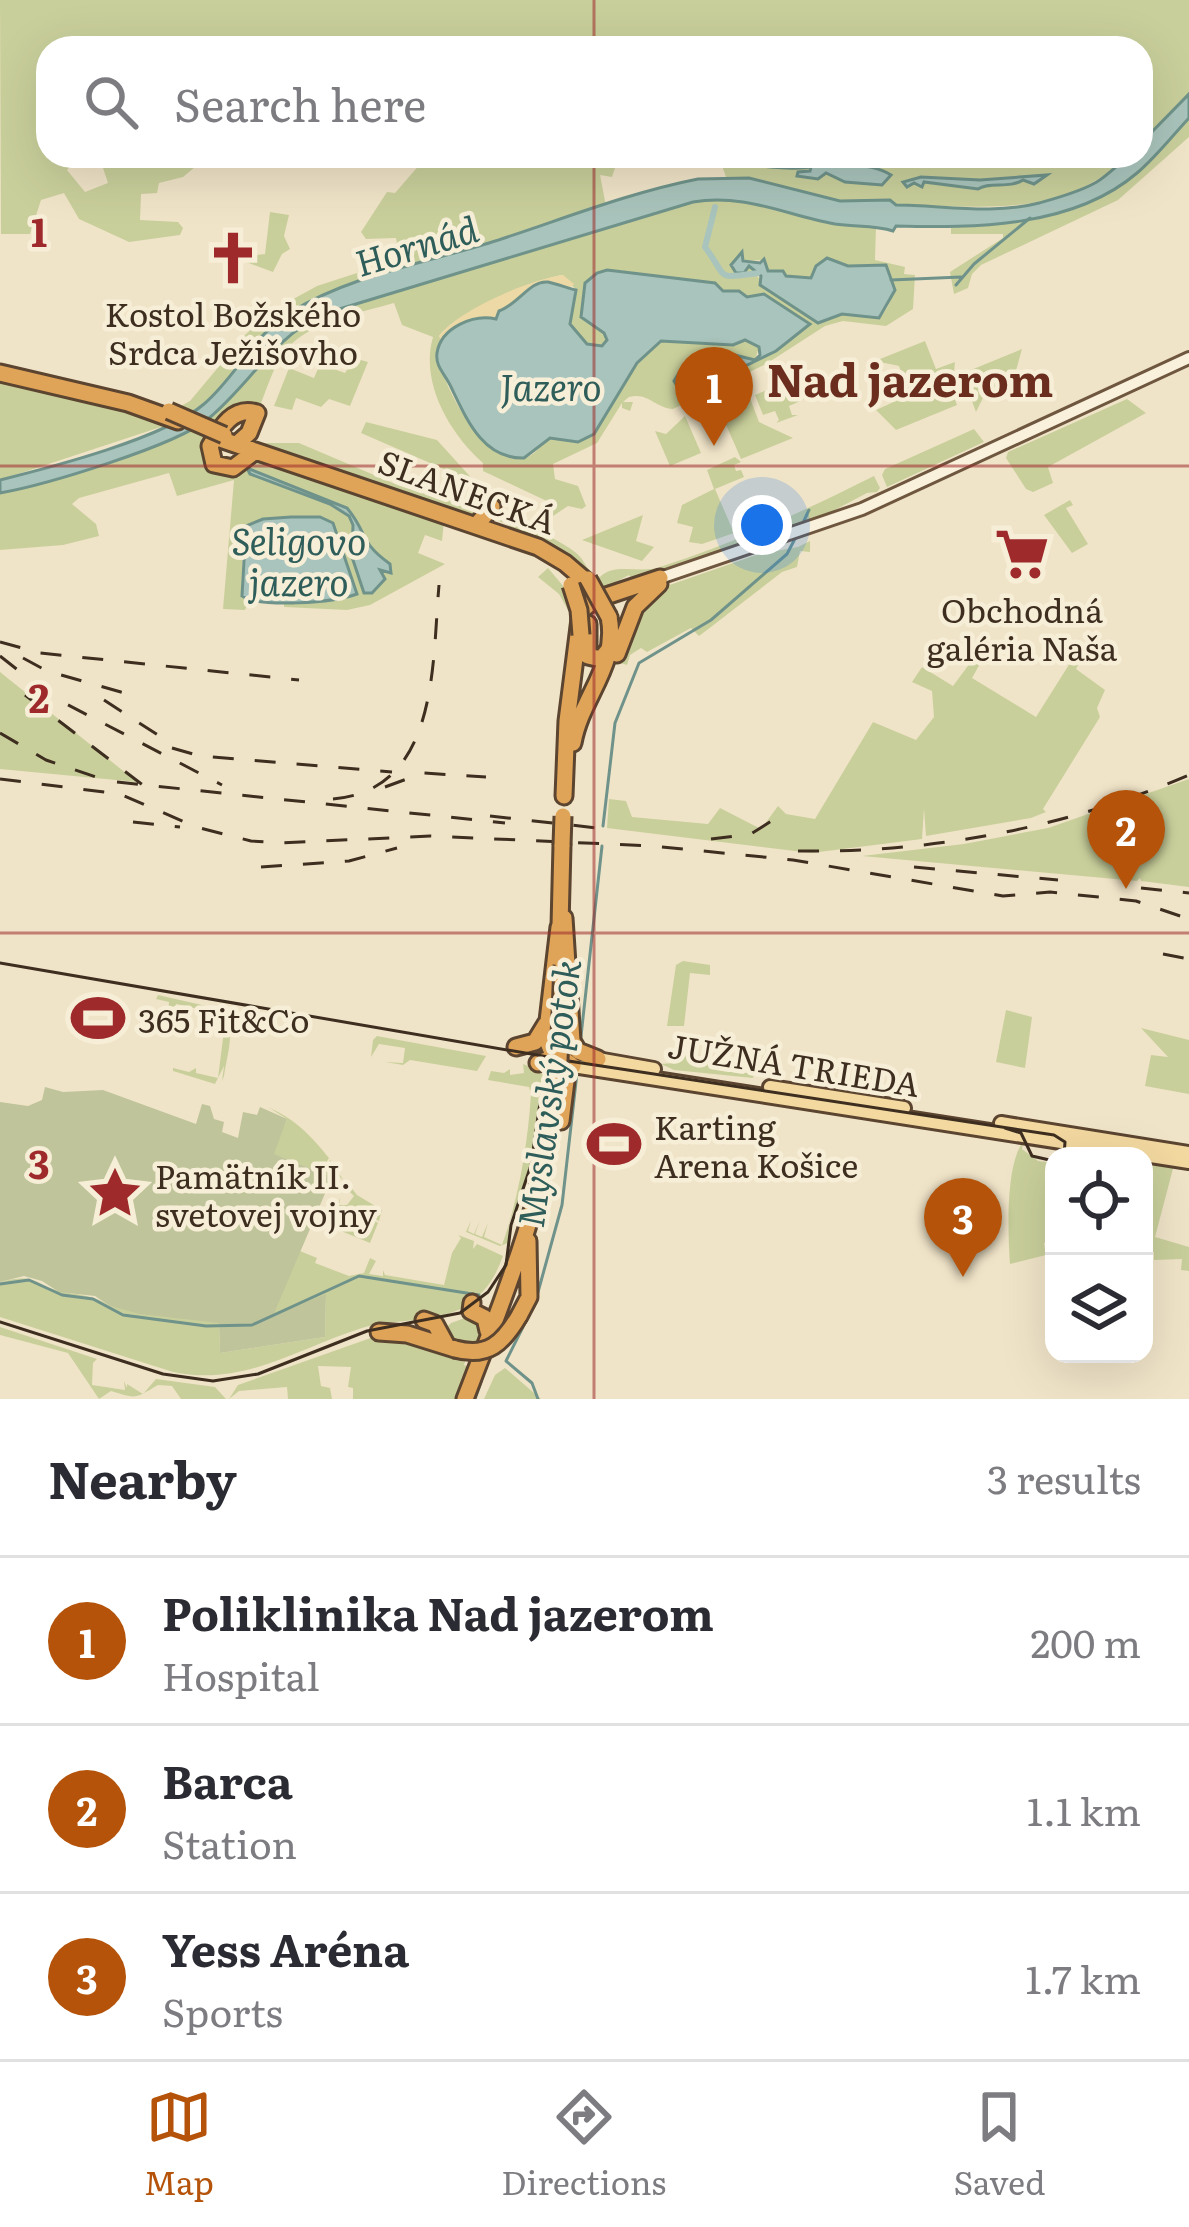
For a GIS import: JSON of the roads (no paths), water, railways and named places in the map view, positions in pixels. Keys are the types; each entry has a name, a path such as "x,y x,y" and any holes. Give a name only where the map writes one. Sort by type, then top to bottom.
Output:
{"highway":[{"name":"SLANECKÁ","path":"0,370 113,393 240,444 487,521 545,547 581,582"},
{"name":"SLANECKÁ","path":"487,521 560,560 581,582"},
{"path":"569,1063 546,1043 562,920 564,796 577,623 585,605 604,609 662,580"},
{"path":"580,712 611,669 637,604 662,580"},
{"path":"564,816 580,712 606,666 611,644 604,609 581,582"},
{"path":"581,582 578,606 590,657 599,659 611,644"},
{"path":"584,641 594,655 605,651 604,609"},
{"path":"564,796 584,641"},
{"path":"468,1399 508,1287 569,1063 562,920"},
{"path":"557,967 569,1063"},
{"path":"516,1047 535,1042 547,1021"},
{"path":"468,1399 509,1297 513,1246 540,1179"},
{"path":"380,1332 407,1334 471,1352 489,1350 507,1336 529,1290 513,1246"},
{"path":"509,1297 523,1290 521,1313"},
{"path":"472,1303 471,1311 488,1322 487,1340"},
{"path":"437,1320 446,1345"}],"main road":[{"path":"662,580 860,516 1189,361"},
{"name":"JUŽNÁ TRIEDA","path":"569,1063 1189,1157"}],"water":[{"path":"1189,94 1189,118 1153,157 1153,131"},
{"path":"873,168 891,175 882,185 845,182 826,173 818,179 797,176 810,171"},
{"path":"1116,168 1142,168 1083,205 990,225 896,226 893,231 835,224 729,200 693,202 323,314 289,336 223,405 191,430 108,463 0,493 0,480 107,450 186,416 216,393 278,321 313,300 362,280 671,185 749,178 840,201 890,200 896,205 985,209 1039,203 1099,180"},
{"path":"1047,175 1034,184 1023,180 978,189 924,182 922,187 914,183 907,187 903,182 921,177 980,180"},
{"path":"742,252 743,261 760,263 764,259 768,271 783,271 786,276 811,278 827,258 848,266 886,265 895,290 879,318 842,314 818,323 760,285 761,276 749,266 744,273 736,273 731,265"},
{"name":"Jazero","path":"607,270 715,283 723,291 739,291 747,297 764,294 810,324 776,351 683,396 674,381 682,368 723,352 755,360 759,347 745,340 733,345 661,341 637,363 594,434 578,442 550,438 524,458 510,457 487,445 463,412 438,363 445,336 460,324 496,319 499,311 530,288 548,282 576,290 570,324 587,344 602,346 607,340 604,333 581,317 585,283"},
{"path":"247,468 347,508 368,543 390,564 391,573 380,570 385,579 372,593 364,593 352,557 349,516 330,504 250,474"},
{"name":"Seligovo jazero","path":"320,517 333,523 357,594 298,603 242,596 246,526"}],"waterway":[{"path":"715,207 705,247 724,274 758,273"},
{"name":"Myslavský potok","path":"956,285 1030,218"},
{"path":"891,280 961,277"},
{"name":"Myslavský potok","path":"802,525 809,510"},
{"name":"Myslavský potok","path":"603,826 615,723 639,663 711,620 787,554 798,533"},
{"name":"Myslavský potok","path":"580,1045 602,846"},
{"name":"Myslavský potok","path":"538,1399 532,1383 506,1361 535,1303 562,1205 577,1073"},
{"path":"0,1284 29,1280 62,1295 93,1299 123,1315 206,1326 252,1325 359,1276 479,1295"},
{"path":"475,1399 481,1382"}],"tram line":[{"path":"0,963 566,1060"},
{"path":"0,1322 163,1374 213,1381 258,1374 367,1331 460,1313 488,1292 506,1265 511,1225 531,1165 543,1082 550,1067 562,1060 1054,1135 1065,1147"},
{"path":"1005,1128 1021,1133 1032,1156 1045,1159"}],"railway":[{"path":"333,799 368,790 393,773 411,748 430,685 439,585"},
{"path":"0,642 40,653 299,680"},
{"path":"0,656 51,696 222,785"},
{"path":"23,658 47,671 135,696"},
{"path":"25,695 144,786"},
{"path":"104,700 164,739"},
{"path":"0,733 46,760 96,777"},
{"path":"172,748 200,756 392,772"},
{"path":"385,787 423,773 486,777"},
{"path":"798,851 899,847 998,834 1095,810 1189,775"},
{"path":"0,779 120,794 196,827 251,841 430,836 653,846 793,860 1003,896 1050,892 1136,901 1189,919"},
{"path":"117,782 505,823"},
{"path":"711,839 751,834 784,813"},
{"path":"490,816 615,830"},
{"path":"133,822 180,827"},
{"path":"261,867 349,861 397,848"},
{"path":"914,867 1058,880"},
{"path":"1141,888 1189,893"},
{"path":"1163,954 1189,959"}],"place":[{"name":"Kostol Božského Srdca Ježišovho","path":"233,258"},
{"name":"Poliklinika Nad jazerom","path":"714,446"},
{"name":"Obchodná galéria Naša","path":"1022,554"},
{"name":"Barca","path":"1126,889"},
{"name":"365 Fit&Co","path":"98,1018"},
{"name":"Karting Arena Košice","path":"614,1144"},
{"name":"Pamätník II. svetovej vojny","path":"115,1193"},
{"name":"Yess Aréna","path":"963,1277"}],"district":[{"name":"Nad jazerom","path":"910,377"}],"water label":[{"name":"Hornád","path":"416,244"}]}
